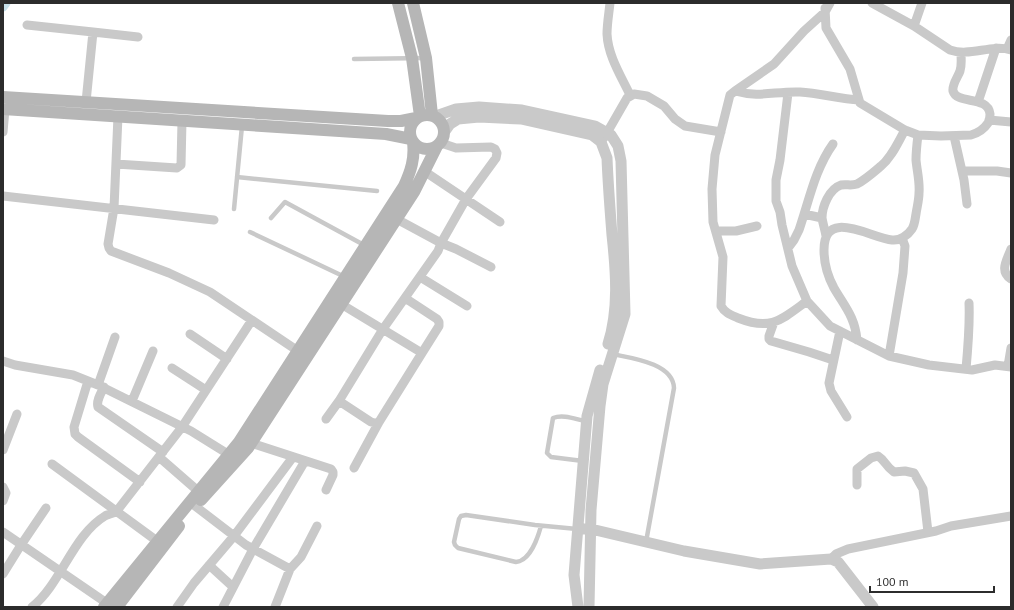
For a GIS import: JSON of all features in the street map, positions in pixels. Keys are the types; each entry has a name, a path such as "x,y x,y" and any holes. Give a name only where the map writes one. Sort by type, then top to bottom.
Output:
{"main road":[{"path":"398,3 426,116"},
{"path":"412,3 425,52 426,116"},
{"path":"3,97 388,121 401,121 426,116 442,122 445,130 443,139 424,171 414,192 365,246 239,442 228,454 195,499 110,606"},
{"path":"4,109 386,134 412,140 417,145 425,149 433,148 439,144"},
{"path":"110,606 157,541 195,499 251,443 341,304 391,216 411,172 414,155 410,134 411,125 426,116"}],"street":[{"path":"610,3 607,35 610,49 627,99"},
{"path":"807,301 783,318 774,322 759,324 728,314 723,310 721,306 723,257 716,231 712,207 714,155 730,95 774,64 830,3"},
{"path":"872,3 914,26 950,50 960,53 996,48 1009,49 1011,40"},
{"path":"914,26 922,3"},
{"path":"825,8 826,28 850,68 859,100 863,105 905,130 918,135 971,135 976,134 988,124 990,120 987,107 982,103 960,98 954,93 954,84 961,67 960,53"},
{"path":"27,25 138,37"},
{"path":"86,102 92,32"},
{"path":"978,102 996,48"},
{"path":"735,91 752,95 803,92 859,100"},
{"path":"788,93 780,160 776,180 776,202 780,212 792,266 807,301 830,326 889,356 929,365 972,370 995,365 1010,367 1011,348"},
{"path":"604,138 627,99 641,94 664,106 685,126 721,132"},
{"path":"426,116 456,109 478,107 522,110 595,126 604,138 607,158 616,273 616,302 610,336 587,416 574,575 578,607"},
{"path":"3,132 4,109"},
{"path":"118,116 114,208 108,244 111,251 169,273 210,292 298,350"},
{"path":"445,130 450,124 458,119 479,117 521,119 592,134 604,138 611,135 618,146 621,161 626,295 625,314 603,384 600,406 591,510 589,607"},
{"path":"990,120 1011,122"},
{"path":"116,164 177,168 181,165 182,158 182,121"},
{"path":"857,340 856,328 847,307 834,288 828,275 824,250 826,236 822,218 824,207 831,193 841,185 851,186 859,183 881,167 888,159 905,130"},
{"path":"826,236 828,232 843,226 893,240 902,238 912,229 919,194 916,159 918,135"},
{"path":"954,136 962,171 967,204"},
{"path":"326,419 383,329 438,251 466,199 496,158 497,153 495,149 491,147 456,148 439,144"},
{"path":"788,248 799,230 819,169 833,144"},
{"path":"424,171 500,222"},
{"path":"962,171 997,171 1011,173"},
{"path":"3,196 214,220"},
{"path":"804,214 822,218"},
{"path":"391,216 491,267"},
{"path":"716,231 736,231 757,226"},
{"path":"889,356 904,273 905,246 902,238"},
{"path":"1011,249 1004,267 1004,272 1006,276 1011,279"},
{"path":"420,277 467,306"},
{"path":"354,468 380,422 439,326 437,319 405,298"},
{"path":"966,369 967,341 970,327 970,303"},
{"path":"341,304 422,353"},
{"path":"32,607 42,598 85,533 105,516 117,511 140,482 182,427 252,320"},
{"path":"774,322 769,336 771,341 833,360"},
{"path":"840,331 828,384 847,417"},
{"path":"190,334 227,358"},
{"path":"115,337 101,386 97,404 98,407 161,454 195,499 234,536 253,549 290,569"},
{"path":"132,401 153,351"},
{"path":"3,361 15,365 73,375 101,386 182,427 228,454"},
{"path":"172,368 206,390"},
{"path":"88,381 74,427 75,434 140,482"},
{"path":"339,400 370,422 380,422"},
{"path":"3,450 17,414"},
{"path":"251,443 330,469 333,472 333,475 326,490"},
{"path":"857,485 857,469 871,458 878,456 884,460 886,467 894,472 905,471 914,473 923,489 928,532"},
{"path":"176,607 234,536 293,457"},
{"path":"223,607 253,549 304,461"},
{"path":"52,464 157,541"},
{"path":"3,487 6,493 3,501"},
{"path":"3,574 46,508"},
{"path":"831,559 836,554 848,549 951,526 1011,516"},
{"path":"275,607 290,569 301,557 317,526"},
{"path":"577,529 591,528 684,551 760,564 831,559 838,562 873,607"},
{"path":"3,532 110,606"},
{"path":"209,565 233,587"}],"lane":[{"path":"354,59 412,58 425,52"},
{"path":"234,209 242,125"},
{"path":"237,176 377,191"},
{"path":"271,218 285,202 365,246"},
{"path":"250,232 345,277"},
{"path":"612,354 651,363 671,376 674,382 646,542"},
{"path":"583,461 551,457 547,453 553,418 558,416 587,421"},
{"path":"541,526 535,545 523,560 519,562 458,548 455,546 454,542 459,519 461,516 466,515 541,526 577,529"}],"waterway":[{"path":"3,7 6,3"}]}
